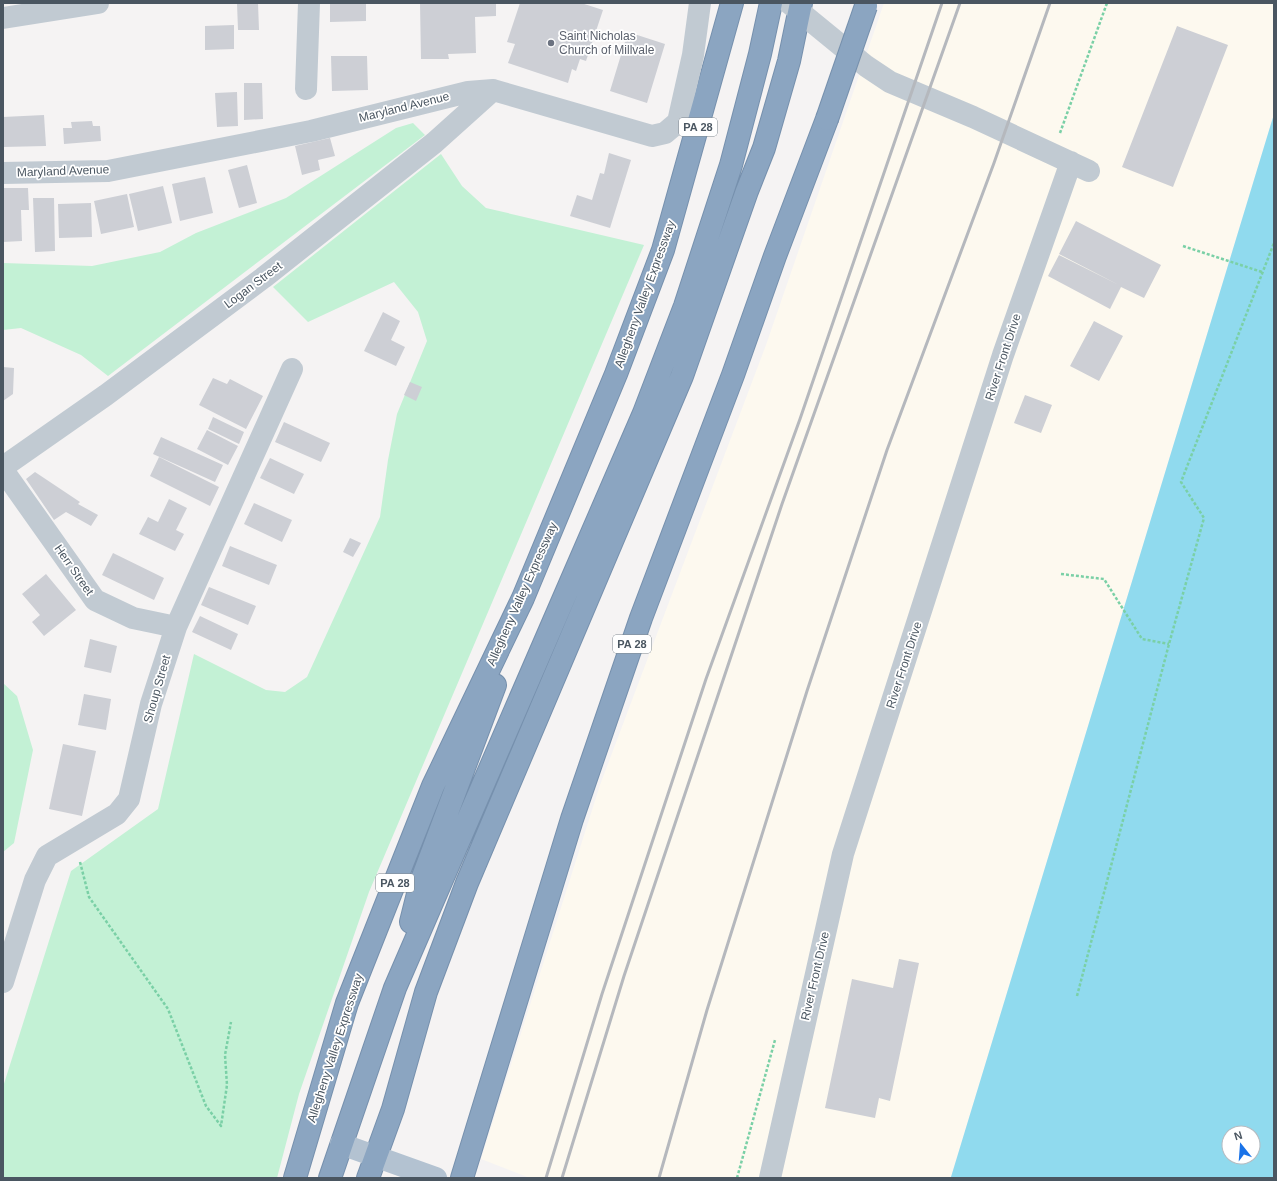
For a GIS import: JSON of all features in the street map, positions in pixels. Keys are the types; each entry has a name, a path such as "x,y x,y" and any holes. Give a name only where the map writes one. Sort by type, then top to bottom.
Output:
{"highway":[{"name":"Allegheny Valley Expressway","path":"295,1178 350,996 433,786 522,598 616,374 663,250 732,3"},
{"path":"330,1178 395,988 644,413 685,306 731,165 760,54 771,3"},
{"name":"PA 28","path":"462,1178 572,819 636,633 733,376 775,256 827,119 862,4"},
{"path":"368,1178 393,1109 426,992 467,883 682,376 747,191 764,148 797,6"},
{"path":"395,988 421,882 492,695 522,598"}],"main road":[{"path":"341,1144 436,1178"}],"street":[{"path":"3,18 98,3"},
{"path":"306,89 309,3"},
{"name":"Maryland Avenue","path":"3,173 108,171 311,131 468,92 493,90 652,136 665,133 678,122 693,54 700,3"},
{"name":"River Front Drive","path":"770,1178 843,854 1003,355 1080,166 973,117 890,82 866,66 797,6"},
{"name":"Logan Street","path":"3,467 106,395 263,278 434,144 493,90"},
{"name":"Shoup Street","path":"3,982 35,880 47,856 74,838 117,814 129,799 151,704 176,627 292,369"},
{"name":"Herr Street","path":"3,470 95,600 133,618 176,627"}],"path":[{"path":"1060,131 1107,3"},
{"path":"1077,996 1168,644 1204,518 1181,482 1274,243"},
{"path":"1183,246 1262,272"},
{"path":"1062,574 1104,579 1142,639 1168,644"},
{"path":"74,838 90,897 168,1009 206,1106 221,1126 227,1085 225,1055 232,1022"}],"shaded area":[{"path":"884,3 1274,3 1274,114 951,1177 530,1178 481,1159 600,785 766,345"}],"green space":[{"path":"413,123 425,135 108,376 81,355 21,328 3,330 3,263 92,266 160,252 196,233 286,198 396,128"},
{"path":"441,154 462,186 486,208 644,245 369,892 299,1094 277,1178 3,1178 3,1087 71,871 158,809 194,654 266,690 285,692 307,677 380,517 388,460 397,414 427,341 418,312 394,282 308,322 273,287"},
{"path":"3,683 17,696 33,750 14,843 3,852"}],"water":[{"path":"1274,114 1274,1178 951,1178"}],"building":[{"path":"237,3 258,3 259,30 238,30"},
{"path":"330,3 366,3 366,21 330,22"},
{"path":"420,3 496,3 496,16 475,17 476,53 448,54 449,59 421,59"},
{"name":"Saint Nicholas Church of Millvale","path":"520,3 581,3 603,10 586,61 580,59 576,71 572,69 568,83 508,63 515,44 507,42"},
{"path":"234,25 234,49 205,50 205,26"},
{"path":"1177,26 1228,45 1173,187 1122,167"},
{"path":"628,32 665,44 647,103 610,91"},
{"path":"331,56 367,56 368,90 332,91"},
{"path":"244,83 262,83 263,119 244,120"},
{"path":"237,92 238,126 217,127 215,93"},
{"path":"44,115 46,146 3,147 3,117"},
{"path":"92,121 93,126 100,126 101,141 64,144 63,128 72,128 71,122"},
{"path":"330,138 335,156 318,160 320,170 302,175 295,146"},
{"path":"609,153 631,160 610,228 570,216 577,195 592,200 600,173 604,174"},
{"path":"247,165 257,203 239,208 228,170"},
{"path":"205,177 213,213 180,221 172,184"},
{"path":"163,186 172,223 138,231 129,194"},
{"path":"3,188 28,188 29,210 21,210 22,241 3,242"},
{"path":"127,194 134,227 101,234 94,201"},
{"path":"33,198 54,198 55,251 35,252"},
{"path":"91,203 92,237 59,238 58,204"},
{"path":"1076,221 1161,265 1144,298 1121,287 1110,309 1048,276 1059,255 1119,285 1059,254"},
{"path":"383,312 400,321 391,340 405,347 396,366 364,351"},
{"path":"1094,321 1123,336 1099,381 1070,366"},
{"path":"3,367 14,368 13,394 3,401"},
{"path":"213,378 227,384 230,379 263,396 246,429 199,405"},
{"path":"410,382 422,387 416,401 404,395"},
{"path":"1025,395 1052,405 1041,433 1014,423"},
{"path":"213,417 244,432 239,444 208,429"},
{"path":"284,422 330,443 321,462 275,442"},
{"path":"207,430 238,446 228,465 197,449"},
{"path":"161,437 223,465 215,482 153,454"},
{"path":"159,457 219,487 210,506 150,476"},
{"path":"270,458 304,474 294,494 260,478"},
{"path":"35,472 80,502 78,504 98,515 91,526 66,512 54,520 26,479"},
{"path":"169,499 187,508 176,530 184,534 175,551 139,534 148,517 158,522"},
{"path":"254,503 292,520 282,542 244,524"},
{"path":"350,538 361,543 353,557 343,552"},
{"path":"230,546 277,565 269,585 222,566"},
{"path":"113,553 164,578 154,600 102,575"},
{"path":"46,574 76,610 44,636 32,622 40,615 22,594"},
{"path":"209,587 256,606 248,625 201,605"},
{"path":"200,616 238,634 231,650 192,632"},
{"path":"90,639 117,646 111,673 84,667"},
{"path":"84,694 111,699 106,730 78,725"},
{"path":"63,744 96,751 82,816 49,809"},
{"path":"899,959 919,963 890,1101 879,1098 875,1118 825,1108 852,979 893,988"}],"railway":[{"path":"546,1178 602,994 706,679 800,419 942,3"},
{"path":"562,1178 624,976 782,504 960,3"},
{"path":"659,1178 707,1010 807,691 887,450 994,163 1050,3"}],"place":[{"name":"Saint Nicholas Church of Millvale","path":"551,43"}]}
